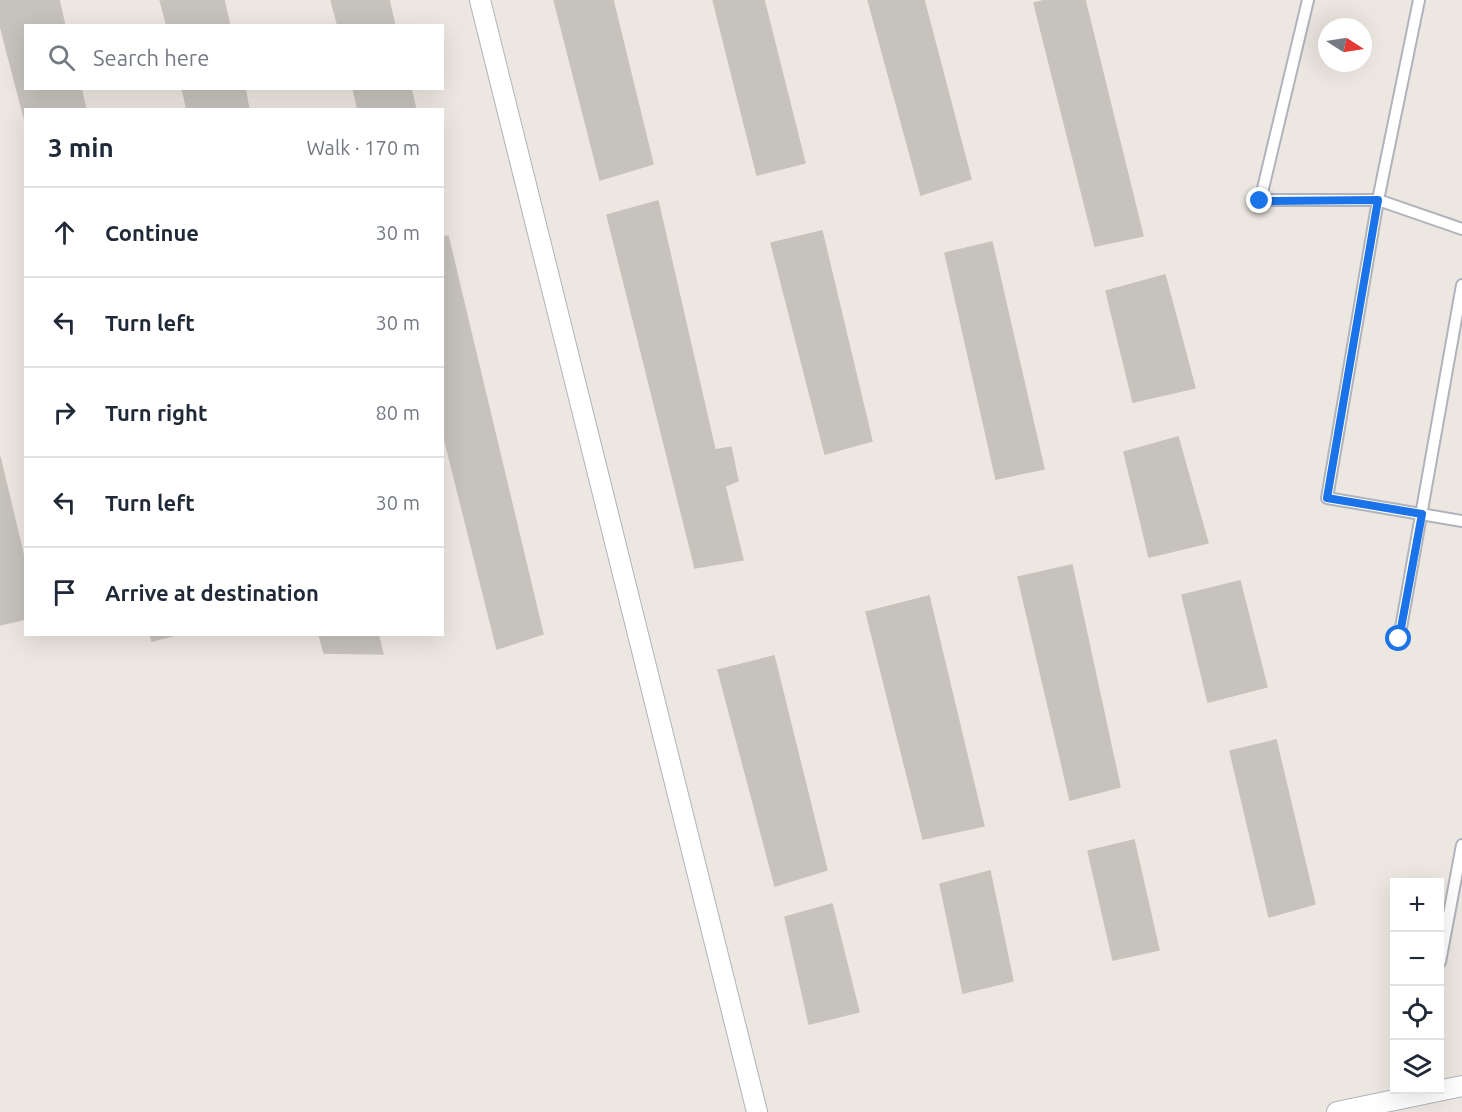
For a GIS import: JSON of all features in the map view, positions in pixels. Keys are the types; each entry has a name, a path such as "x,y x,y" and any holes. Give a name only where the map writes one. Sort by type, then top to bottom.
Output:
{"street":[{"path":"480,0 757,1112"},
{"path":"1444,1089 1462,1086"},
{"path":"1337,1112 1410,1094"}],"lane":[{"path":"1308,0 1258,201 1378,200 1462,229"},
{"path":"1419,0 1378,200 1327,498 1462,521"},
{"path":"1399,639 1462,285"},
{"path":"1444,941 1462,846"}],"building":[{"path":"0,0 59,0 65,24 24,24 24,90 81,90 86,108 24,108 24,117 0,25"},
{"path":"160,0 224,0 230,24 166,24"},
{"path":"331,0 389,0 395,24 337,24"},
{"path":"554,0 613,0 653,164 600,180"},
{"path":"713,0 764,0 805,163 757,175"},
{"path":"868,0 924,0 971,179 921,195"},
{"path":"1046,0 1085,0 1143,236 1095,246 1034,3"},
{"path":"182,90 245,90 249,108 187,108"},
{"path":"353,90 411,90 416,108 358,108"},
{"path":"658,201 715,450 731,447 738,481 725,486 743,560 695,568 607,215"},
{"path":"822,231 872,441 825,454 771,243"},
{"path":"448,236 543,634 497,649 444,437 444,237"},
{"path":"992,242 1044,469 996,479 945,253"},
{"path":"1165,275 1195,388 1133,402 1106,291"},
{"path":"1178,437 1208,543 1149,557 1124,452"},
{"path":"0,457 24,558 24,619 0,625"},
{"path":"1072,565 1120,787 1070,800 1018,577"},
{"path":"1240,581 1267,687 1208,702 1182,595"},
{"path":"929,596 984,826 923,839 866,612"},
{"path":"151,636 171,636 152,641"},
{"path":"320,636 378,636 383,654 324,653"},
{"path":"774,656 827,870 775,886 718,670"},
{"path":"1276,740 1315,904 1269,917 1230,751"},
{"path":"1134,840 1159,950 1113,960 1088,851"},
{"path":"990,871 1013,981 963,993 940,884"},
{"path":"832,904 859,1012 809,1024 785,917"}],"route":[{"path":"1260,201 1378,200 1327,498 1422,514 1399,639"}]}
